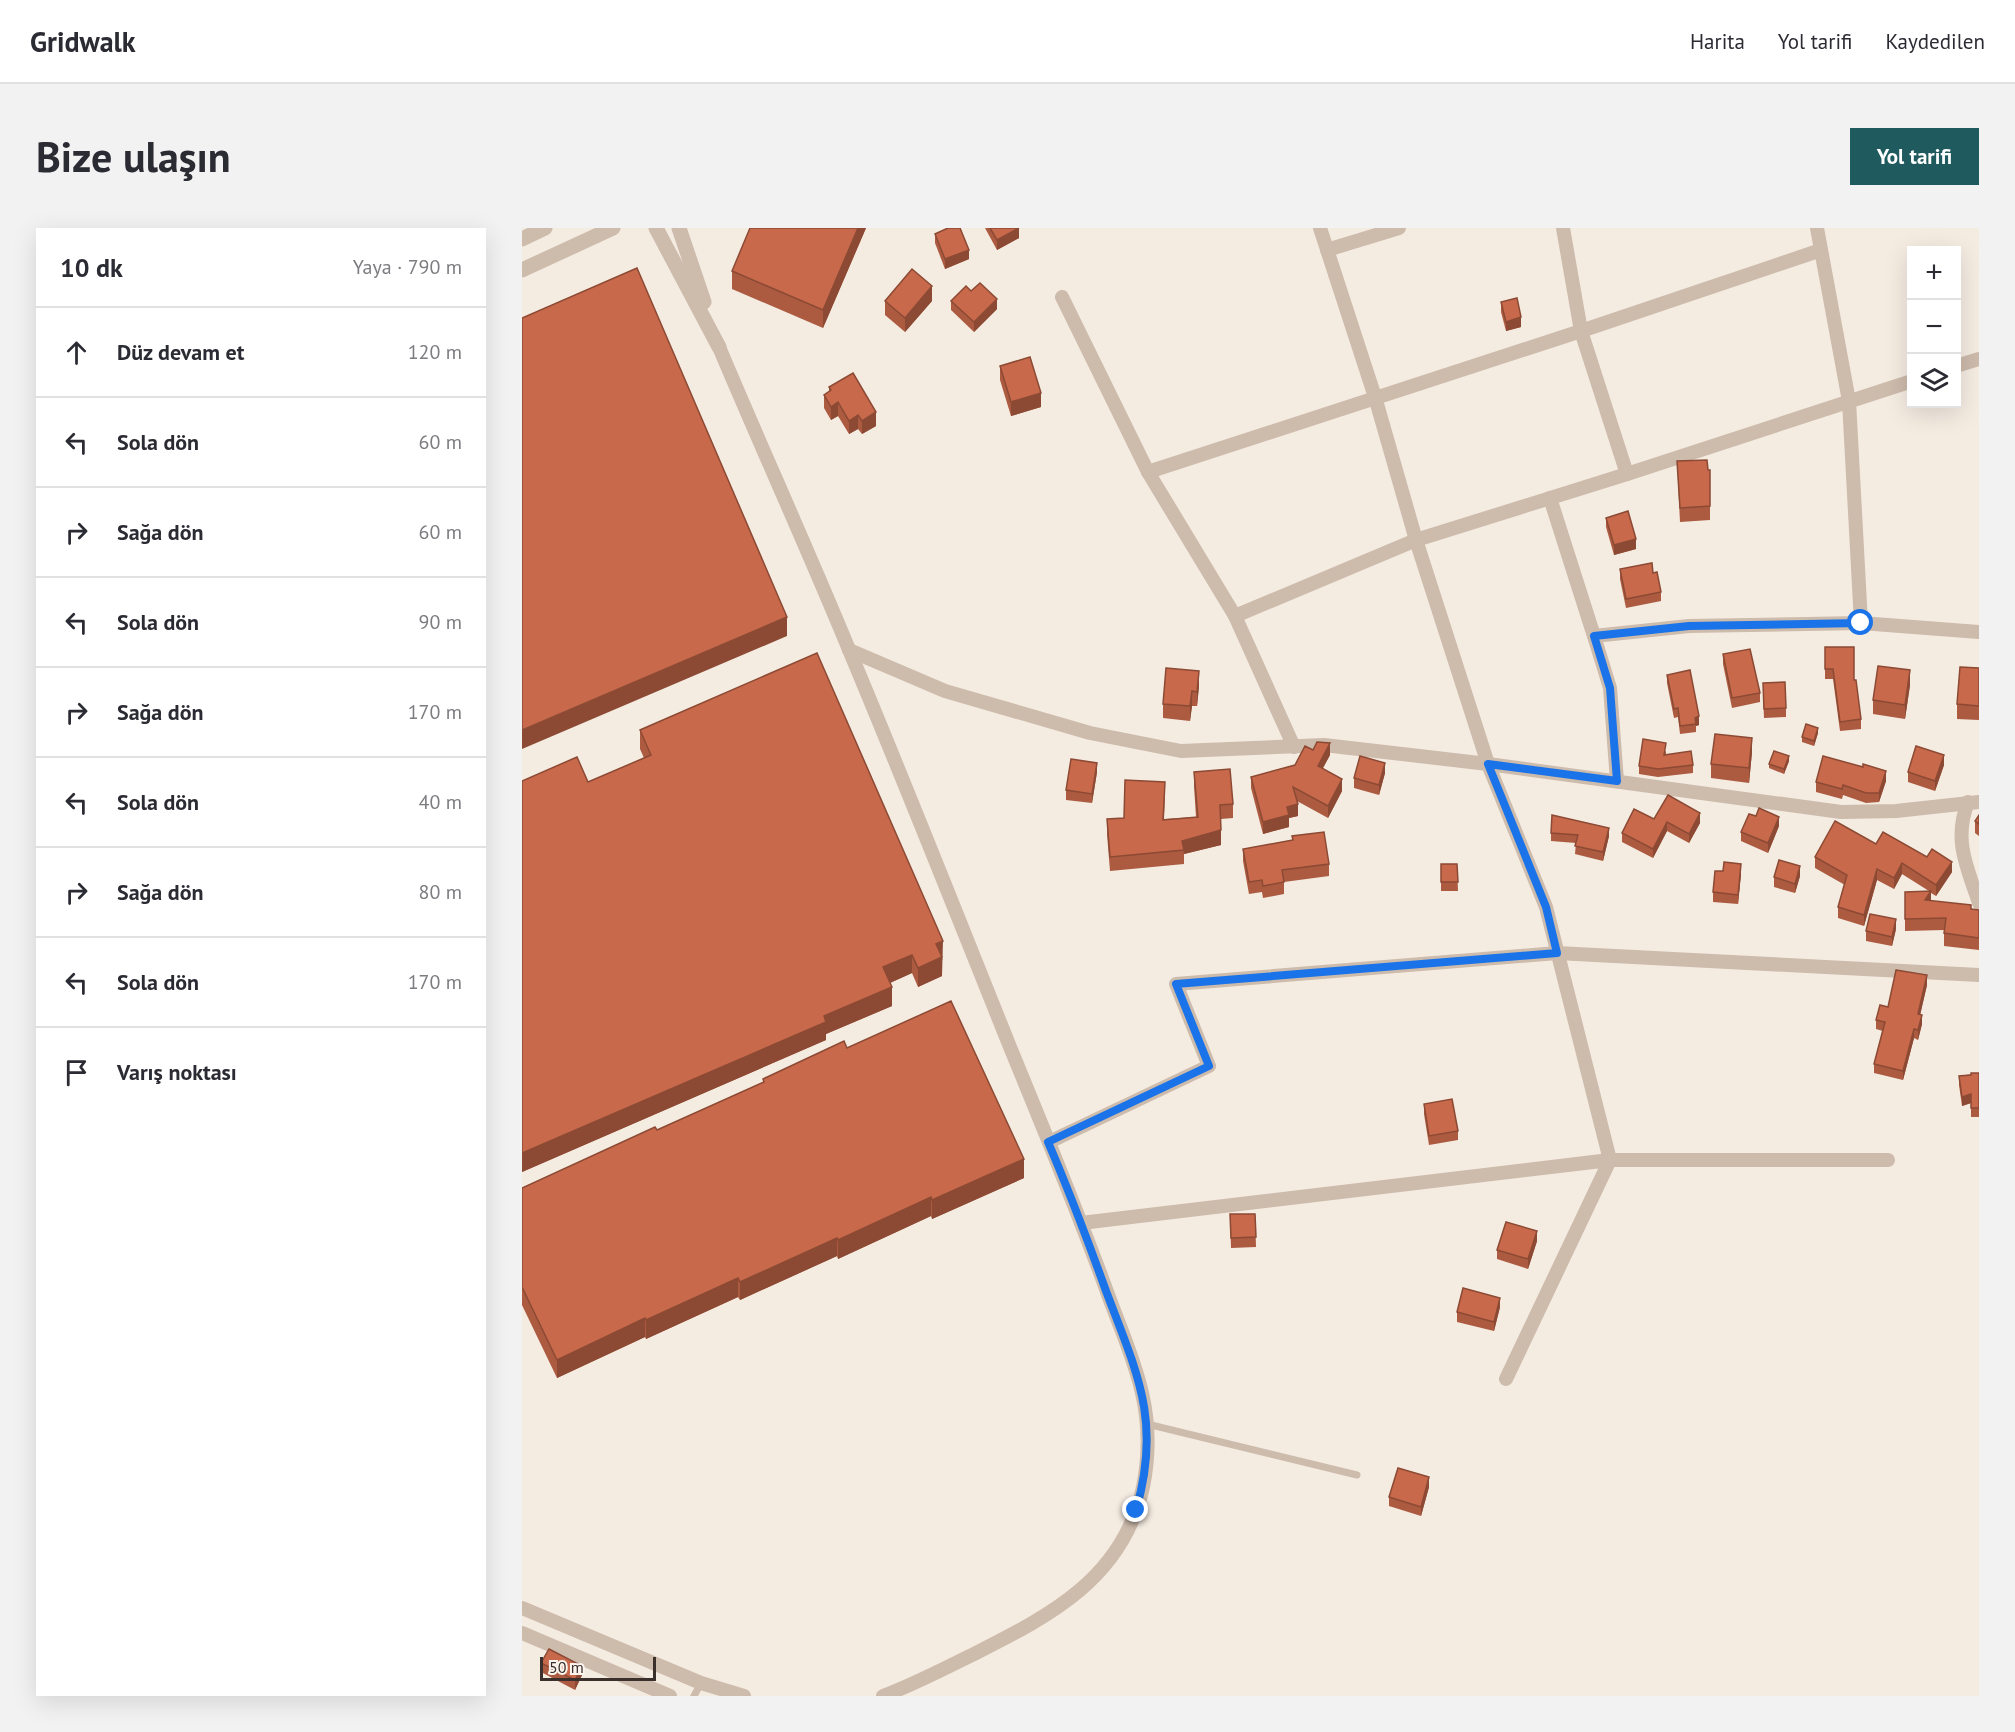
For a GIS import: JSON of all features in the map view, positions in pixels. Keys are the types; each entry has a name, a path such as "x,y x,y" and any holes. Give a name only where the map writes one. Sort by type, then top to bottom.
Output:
{"street":[{"path":"522,239 545,228"},
{"path":"522,270 613,228"},
{"path":"656,228 719,347"},
{"path":"679,228 719,347 849,650 1081,1223 1137,1370 1147,1424 1147,1456 1143,1487 1136,1510 1124,1537 1106,1564 1083,1588 1034,1623 907,1687 883,1696"},
{"path":"1320,228 1375,397 1416,540 1488,764 1546,907 1610,1160 1506,1379"},
{"path":"1327,250 1399,228"},
{"path":"1563,228 1581,331 1627,474"},
{"path":"1817,228 1849,401 1861,623"},
{"path":"1148,472 1821,250"},
{"path":"1062,297 1148,472 1235,616 1294,747"},
{"path":"1961,364 1979,359"},
{"path":"1235,616 1416,540 1907,382"},
{"path":"1550,498 1610,688 1617,781"},
{"path":"1594,636 1689,626 1861,623 1979,632"},
{"path":"849,650 945,691 1090,733 1181,751 1324,745 1488,764 1841,812 1896,811 1974,802"},
{"path":"1974,802 1962,824 1961,846 1979,903"},
{"path":"1048,1142 1209,1066 1176,984 1557,953 1979,975"},
{"path":"1081,1223 1610,1160 1888,1160"},
{"path":"522,1608 701,1683 744,1696"},
{"path":"522,1633 670,1696"}],"lane":[{"path":"1147,1424 1357,1475"},
{"path":"694,1696 701,1683"}],"building":[{"path":"750,228 858,228 823,310 732,271"},
{"path":"948,228 960,228 969,250 945,259 935,234"},
{"path":"990,228 1019,228 997,240"},
{"path":"637,268 787,617 522,730 522,318"},
{"path":"912,269 932,286 905,318 885,301"},
{"path":"980,283 997,299 974,322 951,301 966,286 971,291"},
{"path":"1517,298 1521,317 1506,322 1501,302"},
{"path":"1030,357 1041,393 1011,402 1000,366"},
{"path":"853,373 876,412 862,421 858,415 849,421 838,402 831,407 824,395 831,390 829,387"},
{"path":"1707,460 1708,470 1710,470 1710,506 1680,508 1677,461"},
{"path":"1628,511 1636,539 1614,545 1606,518"},
{"path":"1652,563 1653,573 1657,572 1661,592 1626,599 1620,569"},
{"path":"1825,647 1854,647 1854,680 1856,680 1861,719 1840,722 1833,669 1825,669"},
{"path":"1750,649 1760,693 1732,698 1723,654"},
{"path":"817,653 943,941 936,944 942,957 918,968 912,955 883,967 892,987 824,1016 826,1022 522,1153 522,781 577,757 588,782 651,755 640,730"},
{"path":"1878,666 1910,670 1905,705 1873,700"},
{"path":"1960,667 1979,668 1979,706 1957,704"},
{"path":"1166,668 1199,671 1197,692 1192,691 1190,706 1163,704"},
{"path":"1690,670 1699,716 1695,718 1696,724 1680,726 1678,708 1674,709 1667,675"},
{"path":"1785,682 1786,708 1764,709 1763,683"},
{"path":"1806,724 1818,728 1814,741 1802,737"},
{"path":"1715,734 1752,738 1749,768 1711,764"},
{"path":"1643,739 1666,743 1664,755 1691,751 1693,765 1658,769 1639,766"},
{"path":"1317,742 1330,743 1318,766 1342,779 1328,806 1293,787 1298,804 1287,807 1289,815 1263,822 1251,777 1295,765 1305,746 1313,750"},
{"path":"1916,746 1944,755 1935,781 1908,772"},
{"path":"1774,751 1789,756 1784,769 1769,764"},
{"path":"1360,756 1385,763 1379,785 1354,778"},
{"path":"1823,756 1886,771 1879,793 1866,793 1843,785 1842,789 1816,782"},
{"path":"1071,759 1097,763 1092,794 1066,790"},
{"path":"1230,769 1233,804 1220,805 1221,830 1182,841 1184,850 1110,857 1107,819 1124,818 1125,780 1165,782 1163,820 1198,817 1194,772"},
{"path":"1668,795 1700,813 1689,834 1667,822 1653,849 1622,833 1634,809 1654,819"},
{"path":"1759,808 1779,817 1768,843 1741,832 1749,814 1756,816"},
{"path":"1552,815 1609,828 1603,852 1575,846 1578,835 1551,833"},
{"path":"1835,821 1876,844 1883,832 1927,857 1932,849 1952,862 1936,885 1902,863 1894,878 1877,869 1864,915 1838,907 1847,875 1815,857"},
{"path":"1324,832 1329,864 1282,870 1284,882 1263,886 1262,880 1249,882 1243,849 1293,840 1292,836"},
{"path":"1779,860 1800,866 1795,884 1774,877"},
{"path":"1724,862 1741,864 1738,895 1713,892 1715,871 1723,871"},
{"path":"1441,864 1457,864 1458,882 1441,882"},
{"path":"1931,891 1925,900 1971,905 1971,909 1979,910 1979,938 1944,933 1946,918 1905,919 1905,892"},
{"path":"1870,914 1896,919 1892,937 1866,931"},
{"path":"1896,970 1927,975 1918,1014 1922,1015 1918,1030 1914,1029 1903,1071 1874,1064 1885,1022 1876,1020 1880,1005 1888,1007"},
{"path":"951,1001 1024,1159 932,1200 931,1197 740,1282 738,1278 646,1320 645,1318 557,1360 522,1287 522,1188 655,1127 657,1130 764,1082 763,1079 844,1041 847,1048"},
{"path":"1971,1073 1979,1073 1979,1108 1971,1108 1971,1094 1962,1097 1959,1076 1971,1075"},
{"path":"1452,1099 1458,1131 1429,1136 1424,1104"},
{"path":"1230,1214 1255,1214 1256,1237 1231,1238"},
{"path":"1506,1222 1537,1231 1528,1259 1497,1250"},
{"path":"1463,1288 1500,1298 1494,1322 1457,1312"},
{"path":"1398,1468 1429,1477 1421,1507 1389,1497"},
{"path":"549,1649 582,1666 575,1680 541,1663"}],"route":[{"path":"1136,1510 1143,1487 1147,1456 1147,1424 1137,1370 1048,1142 1209,1066 1176,984 1557,953 1546,907 1488,764 1617,781 1610,688 1594,636 1689,626 1861,623"}]}
